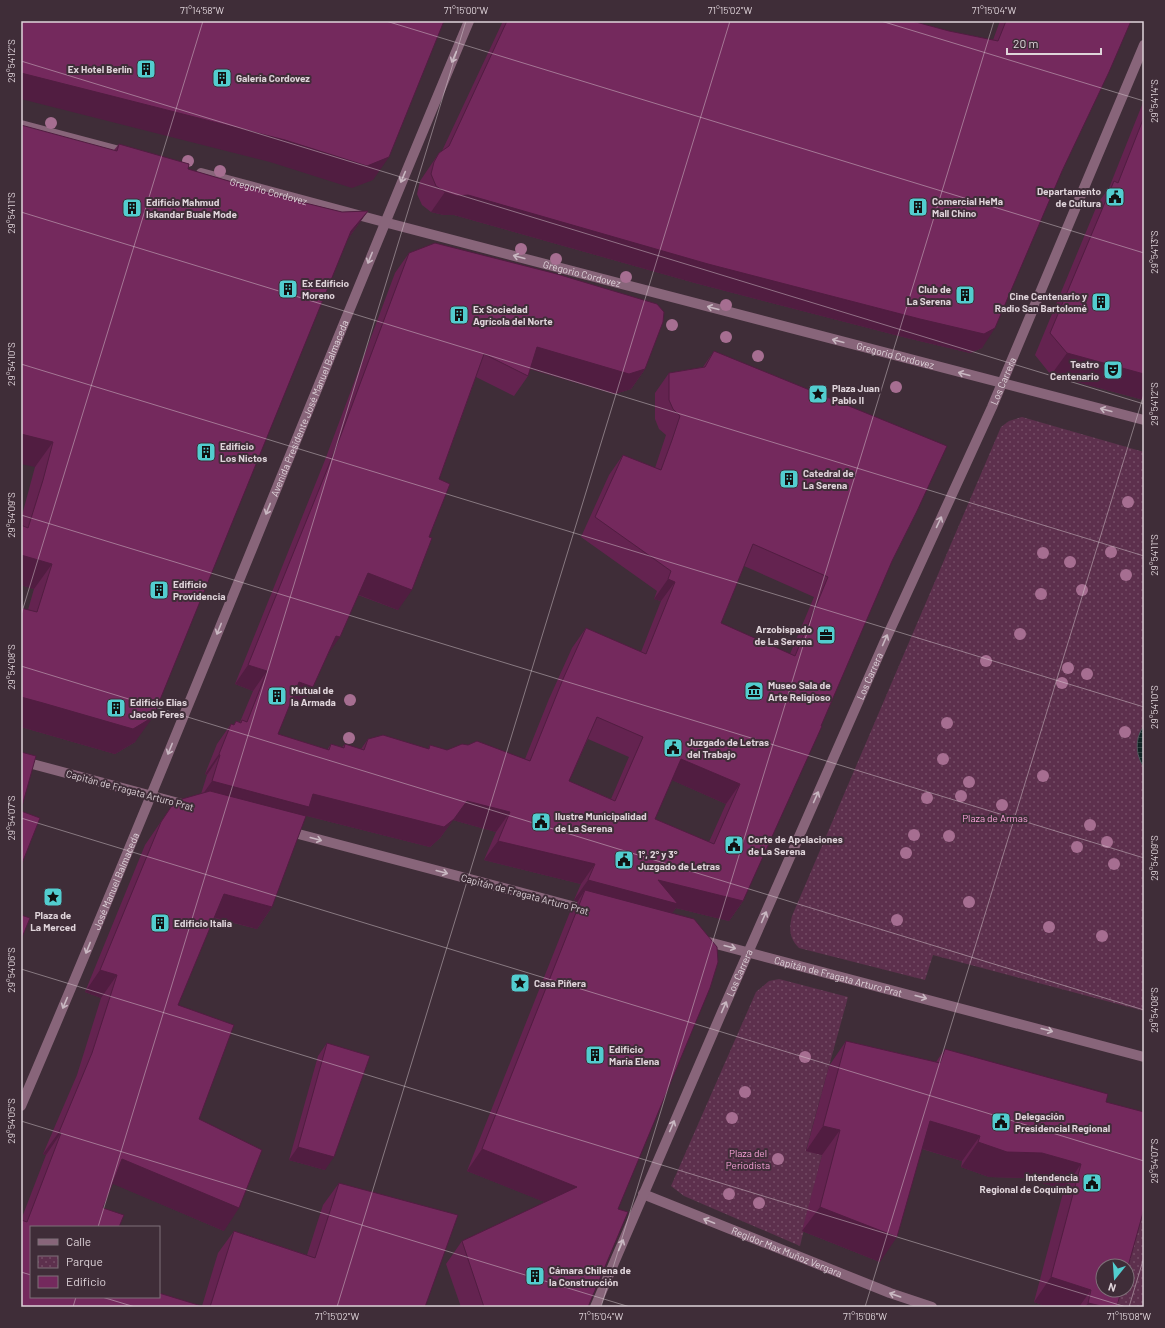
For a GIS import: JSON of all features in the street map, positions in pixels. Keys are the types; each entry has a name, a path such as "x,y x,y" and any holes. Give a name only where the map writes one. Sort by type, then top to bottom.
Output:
{"street":[{"name":"Avenida Presidente José Manuel Balmaceda","path":"151,796 384,222 469,21"},
{"name":"Los Carrera","path":"595,1307 748,952 881,650 1002,383 1144,45"},
{"path":"21,124 135,155"},
{"name":"Gregorio Cordovez","path":"195,171 384,222 1144,420"},
{"name":"Capitán de Fragata Arturo Prat","path":"21,761 197,808"},
{"name":"José Manuel Balmaceda","path":"21,1106 81,967 151,796"},
{"name":"Capitán de Fragata Arturo Prat","path":"281,830 595,912"},
{"name":"Capitán de Fragata Arturo Prat","path":"694,938 1144,1057"},
{"name":"Regidor Max Muñoz Vergara","path":"643,1194 883,1290 932,1307"}],"green space":[{"name":"Plaza de Armas","path":"1022,417 1144,452 1144,1011 933,955 925,980 799,948 793,941 791,933 790,925 792,916 1001,427 1009,421"},
{"name":"Plaza del Periodista","path":"779,979 848,997 806,1150 822,1155 800,1246 684,1196 671,1186 756,992 769,981"},
{"path":"1144,1171 1144,1307 1108,1307 1110,1298 1135,1298 1135,1258 1128,1258"}],"shaded area":[{"path":"1144,726 1144,767 1139,757 1137,746 1139,735"}],"building":[{"path":"21,21 444,21 389,157 367,166 285,140 21,73"},
{"path":"507,21 912,21 949,31 998,41 1006,21 1131,21 1109,72 1062,171 995,328 984,334 708,264 468,195 457,196 445,192 436,186 431,174 434,162 439,153 449,146"},
{"name":"Cine Centenario y Radio San Bartolomé","path":"1144,117 1144,374 1067,353 1050,333 1114,181 1118,183"},
{"path":"21,125 117,151 119,144 189,164 188,169 293,200 342,212 368,211 351,231 153,717 133,729 21,697 21,608 37,612 52,564 21,555 21,525 28,528 53,442 21,434"},
{"path":"435,243 557,274 657,304 664,312 663,322 645,369 629,374 537,347 528,376 484,354 439,479 450,484 429,537 432,538 412,590 368,573 340,637 336,636 313,687 299,682 278,734 329,750 331,744 344,748 345,744 364,750 368,739 383,735 429,749 430,745 447,750 462,744 468,745 477,741 530,761 563,679 586,628 646,654 675,582 668,579 671,571 595,517 623,455 661,470 680,416 673,409 669,400 669,373 705,367 714,351 947,446 892,561 822,726 743,901 658,880 678,904 588,880 595,864 498,841 510,812 467,801 454,819 444,827 313,794 309,807 212,781 220,755 219,754 231,724 234,725 236,721 241,723 242,720 247,722 267,671 248,665 339,440 409,253","holes":["753,544 828,577 795,656 721,623","597,717 643,737 615,801 569,781","681,759 740,784 714,844 655,819"]},
{"path":"21,752 36,756 21,810"},
{"path":"210,791 306,816 272,907 224,894 178,1005 234,1025 199,1119 262,1150 239,1208 122,1159 103,1208 124,1215 119,1226 30,1226 30,1298 160,1298 160,1293 205,1307 21,1307 21,1220 27,1222 61,1133 59,1132 92,1053 117,975 100,970 161,822 175,801"},
{"path":"21,811 40,818 21,866"},
{"name":"Edificio María Elena","path":"585,890 694,919 717,947 718,962 710,988 618,1209 628,1212 588,1307 484,1307 462,1241 577,1187 482,1149"},
{"path":"21,915 30,918 21,940"},
{"name":"Intendencia Regional de Coquimbo","path":"846,1041 940,1063 945,1049 1108,1094 1106,1102 1144,1112 1144,1209 1130,1258 1095,1258 1095,1298 1119,1298 1117,1307 1106,1307 1088,1303 1091,1290 1051,1277 1081,1164 1042,1153 1007,1152 978,1142 980,1136 930,1121 897,1237 820,1207 840,1130 823,1126"},
{"path":"327,1043 370,1056 334,1157 298,1147"},
{"path":"339,1183 458,1215 425,1307 210,1307 234,1231 315,1258"}],"place":[{"name":"Ex Hotel Berlín","path":"146,69"},
{"name":"Galería Cordovez","path":"222,78"},
{"name":"Departamento de Cultura","path":"1115,197"},
{"name":"Comercial HeMa Mall Chino","path":"918,207"},
{"name":"Edificio Mahmud Iskandar Buale Mode","path":"132,208"},
{"name":"Ex Edificio Moreno","path":"288,289"},
{"name":"Club de La Serena","path":"965,295"},
{"name":"Cine Centenario y Radio San Bartolomé","path":"1101,302"},
{"name":"Ex Sociedad Agrícola del Norte","path":"459,315"},
{"name":"Teatro Centenario","path":"1113,370"},
{"name":"Plaza Juan Pablo II","path":"818,394"},
{"name":"Edificio Los Nictos","path":"206,452"},
{"name":"Catedral de La Serena","path":"789,479"},
{"name":"Edificio Providencia","path":"159,590"},
{"name":"Arzobispado de La Serena","path":"826,635"},
{"name":"Museo Sala de Arte Religioso","path":"754,691"},
{"name":"Mutual de la Armada","path":"277,696"},
{"name":"Edificio Elías Jacob Feres","path":"116,708"},
{"name":"Juzgado de Letras del Trabajo","path":"673,748"},
{"name":"Ilustre Municipalidad de La Serena","path":"541,822"},
{"name":"Corte de Apelaciones de La Serena","path":"734,845"},
{"name":"1°, 2° y 3° Juzgado de Letras","path":"624,860"},
{"name":"Plaza de La Merced","path":"53,897"},
{"name":"Edificio Italia","path":"160,923"},
{"name":"Casa Piñera","path":"520,983"},
{"name":"Edificio María Elena","path":"595,1055"},
{"name":"Delegación Presidencial Regional","path":"1001,1122"},
{"name":"Intendencia Regional de Coquimbo","path":"1092,1183"},
{"name":"Cámara Chilena de la Construcción","path":"535,1276"}]}
